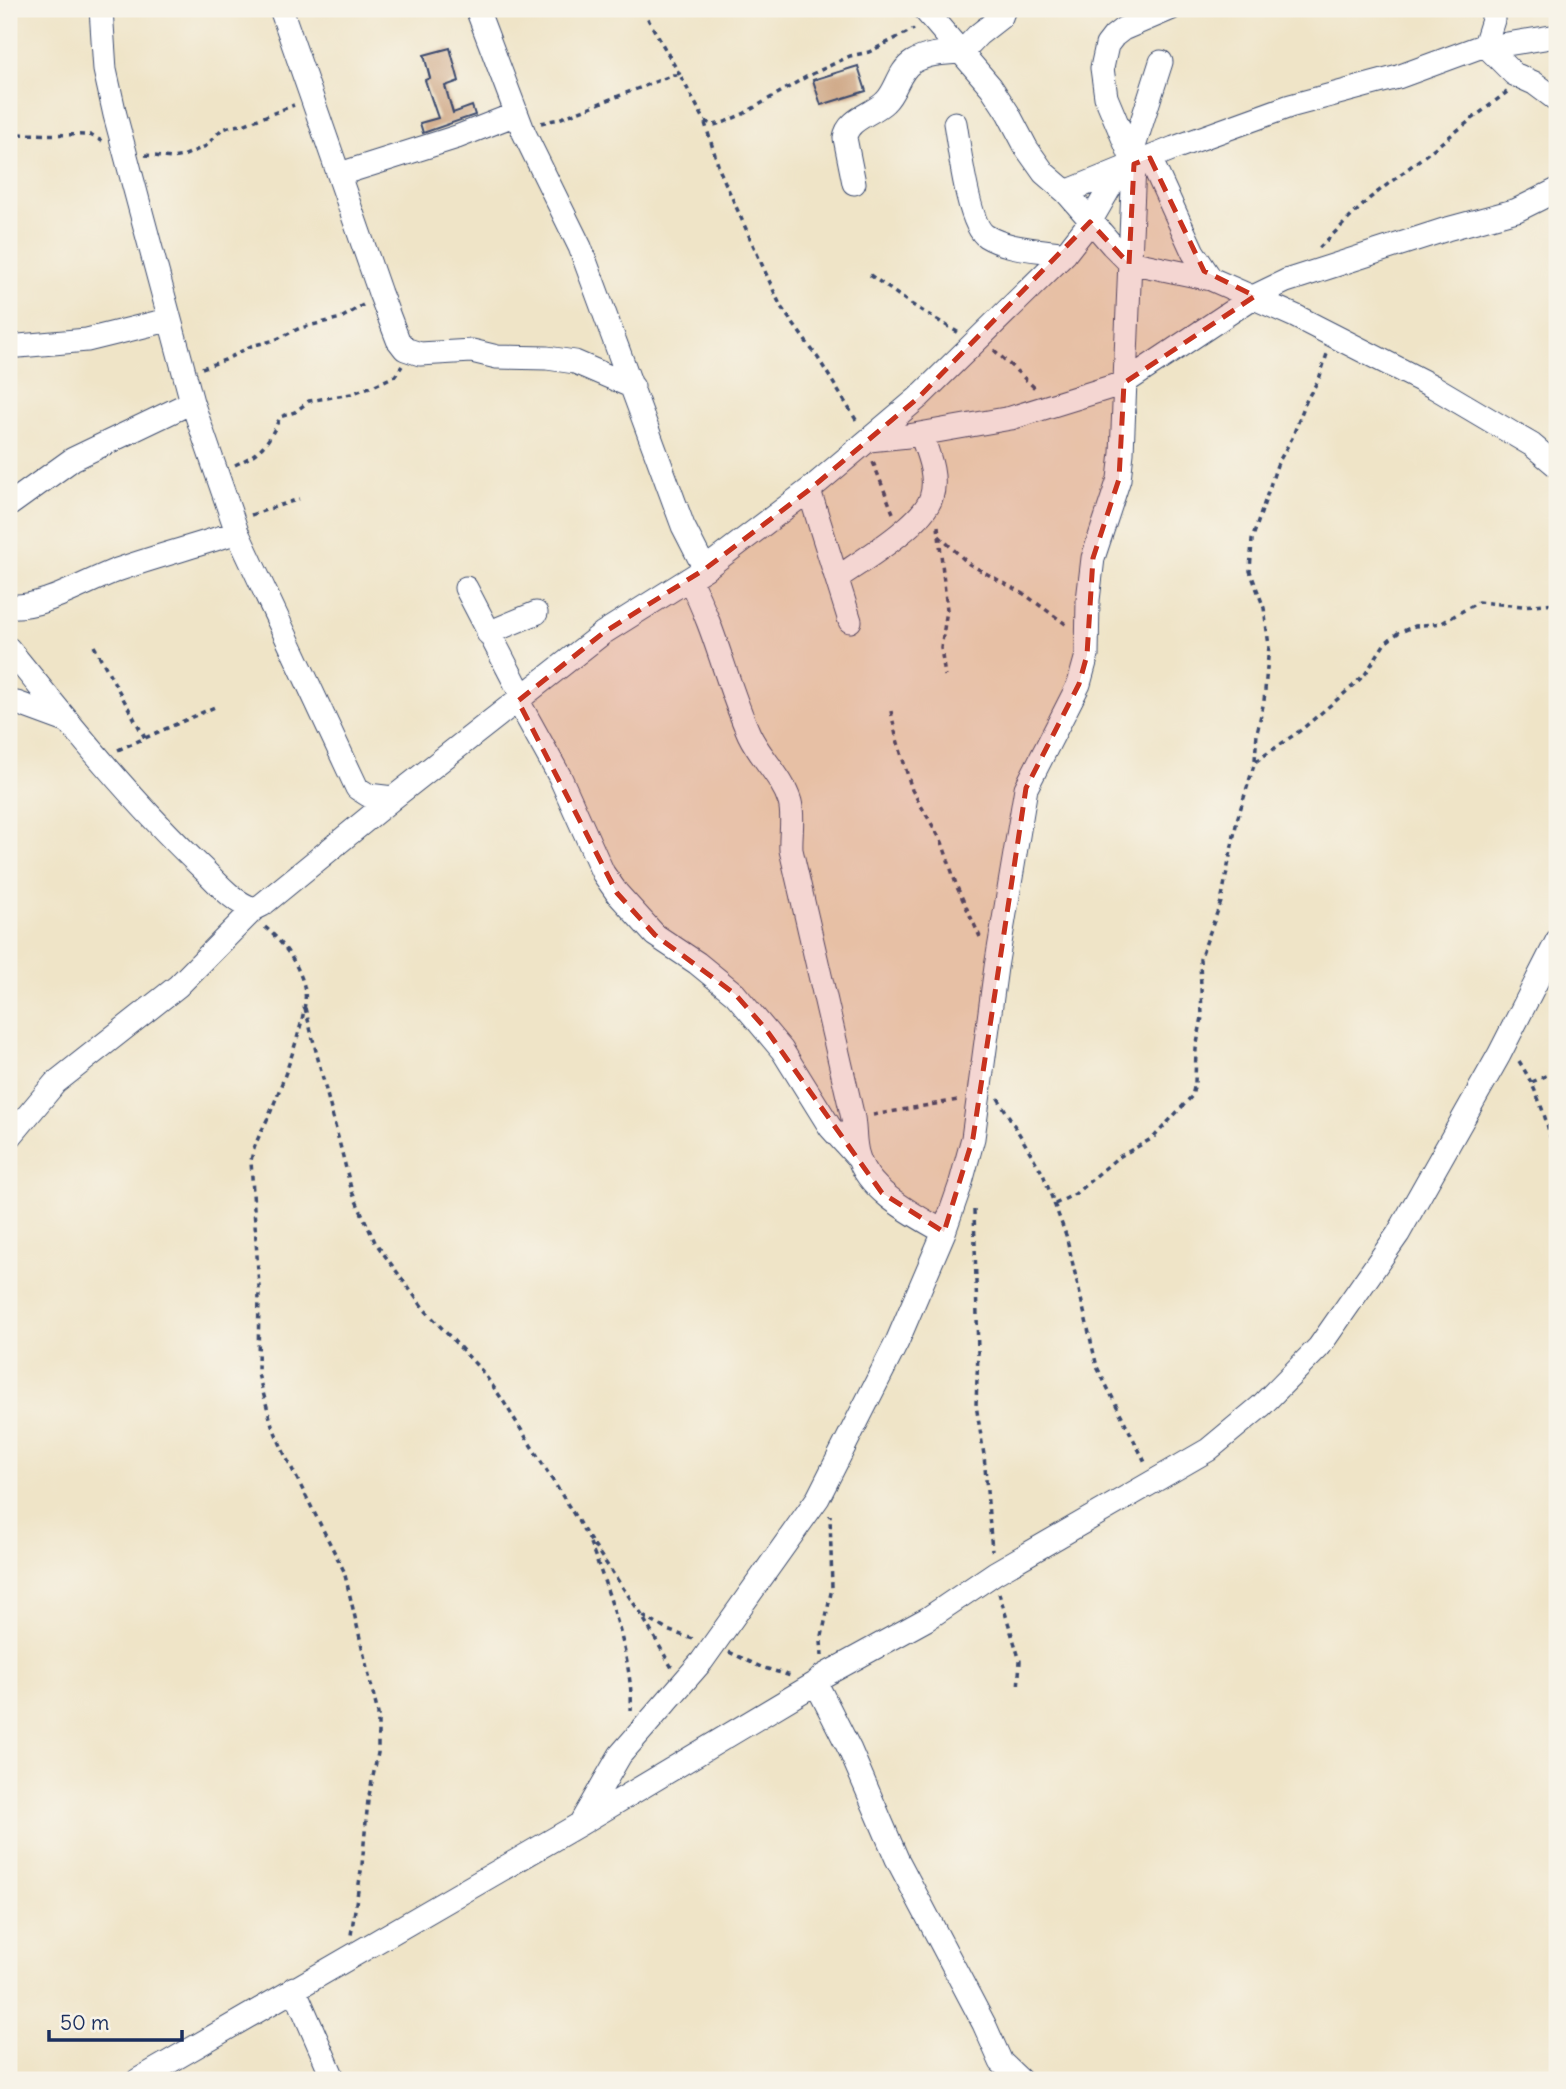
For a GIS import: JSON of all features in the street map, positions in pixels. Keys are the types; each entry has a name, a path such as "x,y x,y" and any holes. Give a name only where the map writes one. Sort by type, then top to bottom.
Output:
{"street":[{"path":"101,9 105,70 168,320 192,402 235,526 357,788 368,795 393,797"},
{"path":"281,9 380,293 398,340 405,349 412,353 464,350 497,357 547,358 575,362 633,387"},
{"path":"477,9 517,117 580,247 633,387 683,526 707,616 748,731 757,750 773,769 789,801 792,813 790,832 793,861 853,1118 858,1158"},
{"path":"854,183 845,138 852,125 887,101 909,65 917,59 937,54 962,52 1000,17 1004,9"},
{"path":"1485,45 1493,20 1493,9"},
{"path":"1156,12 1123,29 1107,45 1102,68 1106,97 1134,162 1185,235 1210,279"},
{"path":"935,14 1001,101 1027,149 1044,173 1066,192 1090,222 1129,262 1210,279 1255,296 1434,387 1532,446 1557,466"},
{"path":"1066,192 1134,162 1290,106 1398,78 1485,45 1557,36"},
{"path":"1485,45 1514,74 1557,100"},
{"path":"580,1824 628,1745 642,1732 713,1645 818,1498 897,1342 944,1232 960,1186 973,1138 996,967 1026,788 1079,684 1087,655 1088,600 1093,558 1119,479 1134,162 1161,62"},
{"path":"340,174 517,117"},
{"path":"955,123 970,201 981,232 992,239 1016,247 1065,254"},
{"path":"13,1121 55,1083 178,986 252,911 393,797 603,633 697,574 809,490 869,440 975,344 1065,254 1134,162"},
{"path":"869,440 1010,418 1124,383 1255,296 1286,281 1447,229 1517,210 1557,190"},
{"path":"19,346 88,340 168,320"},
{"path":"9,505 73,459 192,402"},
{"path":"837,578 902,531 928,505 932,492 932,468 921,434"},
{"path":"809,490 850,621"},
{"path":"9,606 21,607 40,601 235,526"},
{"path":"466,588 560,777 603,873 617,893 655,935 697,963 735,994 782,1050 830,1127 858,1158 883,1193 944,1232"},
{"path":"488,633 536,613"},
{"path":"9,649 66,721 178,845 231,896 252,911"},
{"path":"12,706 66,721"},
{"path":"138,2080 580,1824 820,1679 927,1619 995,1573 1208,1450 1261,1406 1319,1347 1398,1234 1507,1041 1557,941"},
{"path":"820,1679 897,1859 984,2024 1000,2062 1020,2080"},
{"path":"294,1988 334,2080"}],"path":[{"path":"644,9 705,121 720,171 781,307 818,358 869,440 875,470 902,531"},
{"path":"705,121 719,124 745,113 850,56 890,43 935,14"},
{"path":"517,117 541,123 559,119 673,75 680,75"},
{"path":"1314,253 1370,198 1481,110 1525,79"},
{"path":"9,134 90,135 104,143 123,145 151,157 183,156 206,146 221,130 243,125 313,99"},
{"path":"870,275 975,344 997,351 1053,406"},
{"path":"183,373 211,366 251,346 275,340 300,328 341,318 380,293"},
{"path":"1055,1204 1074,1194 1117,1158 1153,1138 1191,1099 1194,1090 1195,1060 1202,1017 1200,959 1221,902 1237,820 1255,762 1255,744 1264,701 1269,646 1264,608 1250,571 1252,540 1278,465 1307,399 1319,379 1332,335"},
{"path":"217,474 260,451 274,432 280,417 295,412 309,401 351,394 389,379 397,374 412,353"},
{"path":"235,526 299,499"},
{"path":"937,525 947,610 941,648 945,676"},
{"path":"939,536 968,564 1006,583 1046,608 1087,642"},
{"path":"1255,762 1301,730 1353,686 1366,673 1385,643 1398,633 1415,626 1442,622 1478,602 1522,606 1557,603"},
{"path":"94,646 145,738"},
{"path":"101,759 217,706"},
{"path":"891,711 912,790 942,842 957,887 980,939"},
{"path":"252,911 275,935 293,961 305,991 298,1036 283,1079 255,1143 251,1161 259,1275 258,1374 272,1424 285,1455 344,1571 378,1714 379,1753 368,1801 362,1865 347,1959"},
{"path":"304,1005 352,1192 375,1242 424,1309 482,1371 563,1493 588,1537 641,1614 681,1685"},
{"path":"1507,1041 1532,1082 1544,1116 1557,1177"},
{"path":"1532,1082 1557,1071"},
{"path":"853,1118 927,1104 980,1087 1013,1120 1043,1174 1055,1204 1073,1260 1102,1381 1134,1436 1154,1482"},
{"path":"973,1205 977,1268 976,1405 984,1455 995,1573 1001,1605 1020,1661 1018,1689"},
{"path":"641,1614 667,1630 713,1645 761,1667 820,1679 821,1641 832,1575 830,1512"},
{"path":"588,1537 610,1595 621,1642 631,1704 628,1745"}],"highlighted area":[{"path":"1150,158 1204,271 1255,296 1124,383 1119,479 1093,558 1087,655 1079,684 1026,788 973,1138 944,1232 882,1193 765,1028 735,994 655,935 617,893 518,701 603,633 705,569 809,490 918,398 1090,222 1129,264 1134,164"}],"building":[{"path":"450,48 459,81 445,86 453,113 472,106 475,115 423,133 420,123 438,118 425,80 430,78 424,55"},
{"path":"858,66 866,91 821,105 813,80"}]}
